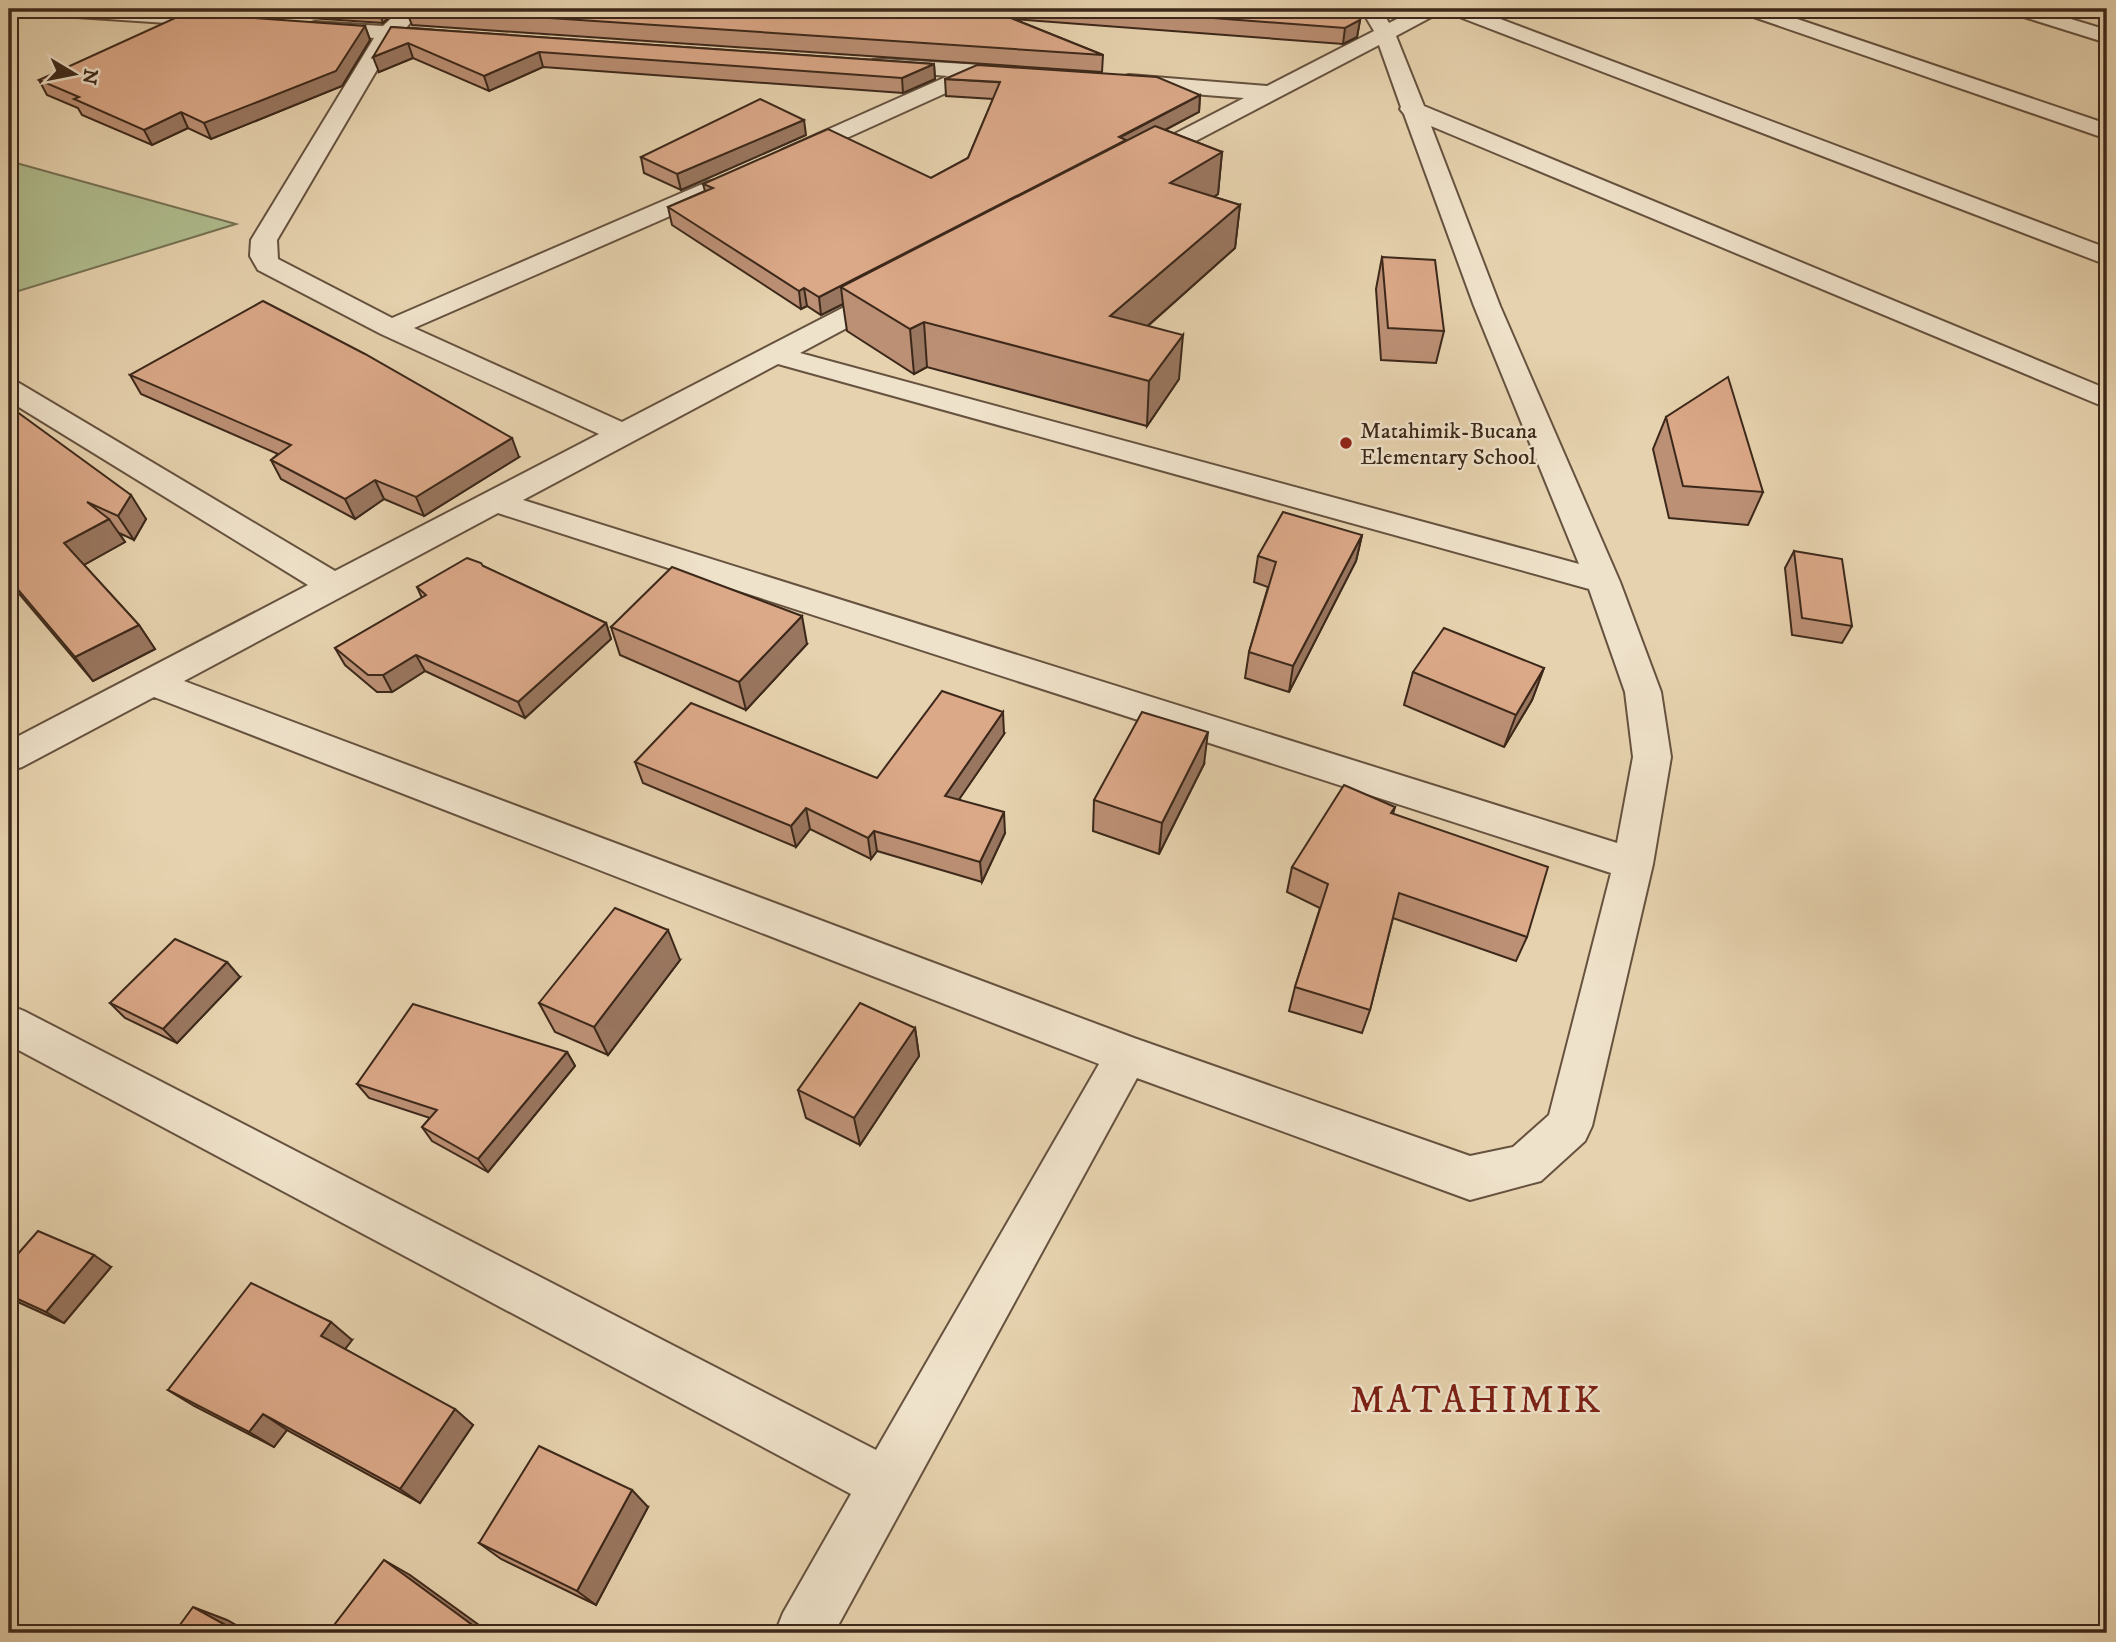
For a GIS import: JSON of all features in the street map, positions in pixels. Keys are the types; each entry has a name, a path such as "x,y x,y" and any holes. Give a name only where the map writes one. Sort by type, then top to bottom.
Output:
{"street":[{"path":"47,9 252,23"},
{"path":"415,9 388,33 264,240 263,256 267,264 391,328 625,435"},
{"path":"151,682 1127,1055 1471,1178 1525,1167 1569,1126 1633,864 1652,757 1643,692 1603,582 1487,306 1376,18 1349,9"},
{"path":"1120,172 1268,93 1376,18 1432,9"},
{"path":"1456,9 2107,257"},
{"path":"1749,9 2107,132"},
{"path":"2018,9 2107,37"},
{"path":"293,26 457,37"},
{"path":"854,63 1032,75"},
{"path":"773,162 977,71"},
{"path":"1101,80 1268,93"},
{"path":"1412,109 2107,399"},
{"path":"391,328 736,179"},
{"path":"9,757 912,283"},
{"path":"776,355 1603,582"},
{"path":"9,389 336,587"},
{"path":"496,502 1633,864"},
{"path":"9,1024 886,1484"},
{"path":"803,1633 1127,1055"}],"green space":[{"path":"9,161 236,224 9,294"}],"building":[{"path":"415,9 988,9 1103,55"},
{"path":"1095,9 1362,9 1360,20 1345,28"},
{"path":"186,13 365,26 336,71 204,123 181,112 144,130 74,99 79,97 39,80"},
{"path":"391,27 934,64 902,78 539,52 484,76 408,43 373,57"},
{"path":"977,65 1157,77 1200,95 1119,137 1126,140 819,297 804,288 799,291 668,207 713,188 703,184 828,129 931,178 968,158 1000,82 945,79"},
{"path":"760,99 804,120 677,174 641,157"},
{"path":"1155,126 1222,152 1170,183 1240,205 1110,316 1183,335 1149,381 924,322 910,329 841,287"},
{"path":"1382,257 1435,260 1444,331 1388,328"},
{"path":"263,301 365,354 512,438 416,497 375,480 345,499 271,460 291,445 130,375"},
{"path":"1728,377 1763,492 1683,486 1666,417"},
{"path":"9,406 131,495 118,516 87,502 109,519 64,543 139,625 75,657 9,579"},
{"path":"1283,512 1362,535 1293,666 1249,652 1276,562 1258,556"},
{"path":"1794,551 1842,559 1852,626 1802,618"},
{"path":"467,558 606,623 518,702 416,655 383,675 368,675 335,648 426,595 417,587"},
{"path":"672,567 802,616 739,682 611,627"},
{"path":"1444,628 1544,668 1516,715 1413,672"},
{"path":"942,691 1003,712 945,796 1004,812 980,862 874,831 868,838 806,808 791,826 635,762 691,703 877,778"},
{"path":"1142,712 1208,732 1162,823 1094,800"},
{"path":"1344,785 1395,807 1391,813 1548,867 1527,937 1399,893 1370,1010 1295,987 1328,884 1292,867"},
{"path":"615,908 668,930 594,1027 539,1003"},
{"path":"175,939 227,962 163,1029 110,1003"},
{"path":"860,1003 915,1028 854,1118 798,1090"},
{"path":"413,1004 567,1052 478,1159 422,1127 437,1110 357,1084"},
{"path":"38,1231 94,1255 46,1312 9,1295 9,1264"},
{"path":"251,1283 331,1322 321,1336 455,1409 400,1489 263,1414 249,1432 168,1390"},
{"path":"539,1446 632,1490 577,1591 479,1543"},
{"path":"384,1560 471,1624 465,1633 328,1633"},
{"path":"193,1607 240,1633 174,1633"}],"place":[{"name":"Matahimik-Bucana Elementary School","path":"1346,443"}],"district":[{"name":"MATAHIMIK","path":"1476,1399"}]}
